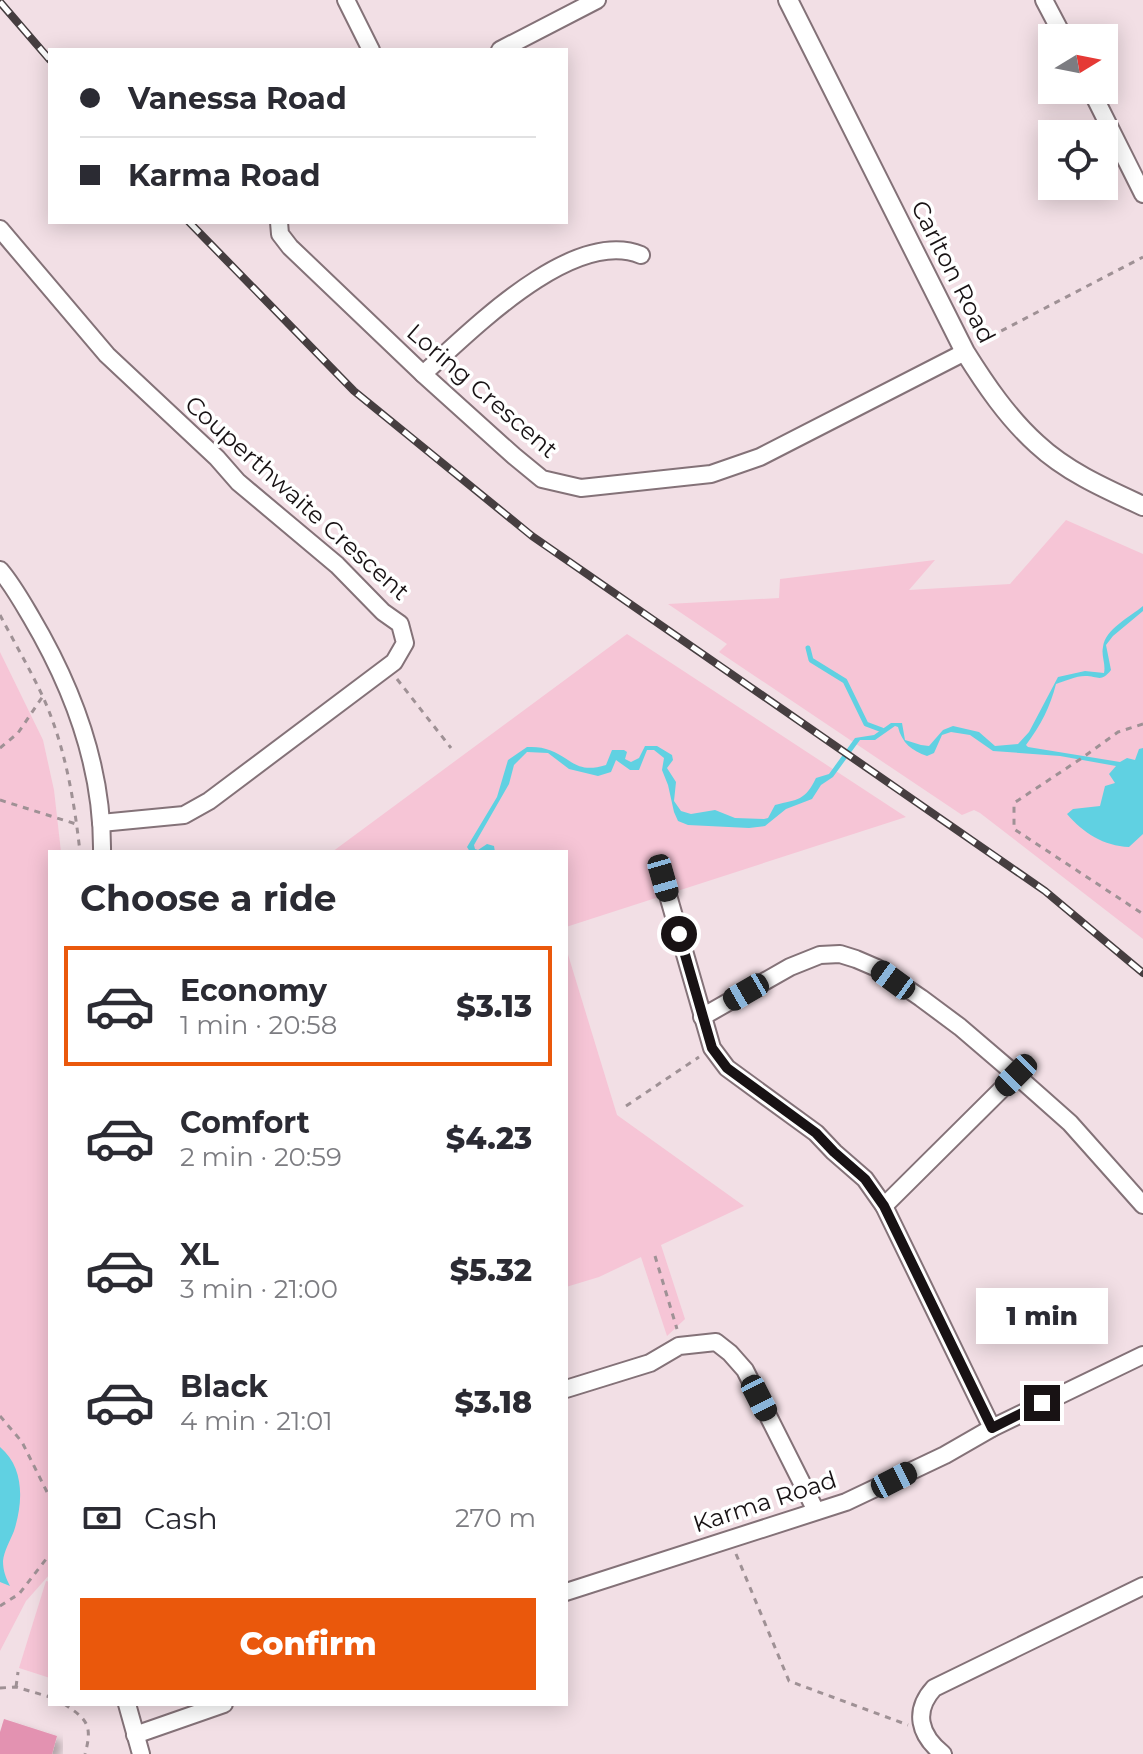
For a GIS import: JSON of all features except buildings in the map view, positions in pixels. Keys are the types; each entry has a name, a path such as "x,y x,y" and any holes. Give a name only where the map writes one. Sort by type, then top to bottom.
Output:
{"street":[{"path":"346,0 370,48"},
{"path":"504,48 597,0"},
{"name":"Carlton Road","path":"788,0 965,352 989,390 1036,444 1072,470 1143,506"},
{"path":"1044,0 1057,24"},
{"path":"1098,104 1143,194"},
{"name":"Loring Crescent","path":"279,224 280,234 290,247 423,374 534,473 542,479 581,488 711,474 740,465 965,352"},
{"name":"Couperthwaite Crescent","path":"0,229 107,355 217,458 238,482 337,565 383,612 400,624 405,643 394,662 209,801 184,815 101,823"},
{"path":"423,374 529,284 563,264 588,253 610,249 627,249 641,255"},
{"path":"0,570 10,581 50,649 72,697 92,760 102,850"},
{"path":"663,878 712,1048 727,1068 816,1133 865,1179 884,1206 992,1428"},
{"path":"702,1017 790,967 820,955 840,954 877,968 960,1027 1070,1123 1143,1205"},
{"path":"884,1206 1016,1075"},
{"path":"568,1388 650,1363 682,1345 716,1342 745,1370 816,1511"},
{"name":"Karma Road","path":"568,1591 846,1502 1143,1355"},
{"path":"943,1754 930,1742 921,1717 924,1699 934,1688 1143,1586"},
{"path":"128,1706 141,1754"},
{"path":"135,1735 218,1706"}],"path":[{"path":"965,352 989,336 1143,257"},
{"path":"0,615 43,696 58,735 69,776 80,850"},
{"path":"387,666 451,748"},
{"path":"0,748 18,733 43,696"},
{"path":"1143,724 1118,732 1014,803 1014,829 1143,914"},
{"path":"0,800 76,824"},
{"path":"626,1106 712,1048"},
{"path":"655,1256 682,1345"},
{"path":"0,1416 22,1442 48,1494"},
{"path":"730,1539 789,1681 924,1731"},
{"path":"0,1606 19,1594 48,1557"},
{"path":"16,1687 18,1672"},
{"path":"0,1688 16,1687 48,1696"},
{"path":"67,1706 86,1722 85,1754"}],"shaded area":[{"path":"1066,520 1143,554 1143,939 980,813 974,810 962,815 719,652 727,644 668,604 779,598 780,579 935,560 909,590 1010,584"},
{"path":"627,634 906,817 568,926 568,850 335,850"},
{"path":"0,652 43,740 54,790 61,850 48,850 48,1576 26,1601 0,1651"},
{"path":"568,955 617,1115 744,1206 661,1245 685,1319 667,1336 641,1257 599,1277 568,1286"},
{"path":"46,1581 48,1582 48,1677 19,1668"}],"water":[{"path":"1143,606 1143,611 1106,645 1111,670 1108,674 1102,678 1082,676 1056,684 1044,716 1026,745 1120,762 1127,758 1135,760 1139,749 1143,748 1143,834 1129,847 1095,837 1067,814 1073,809 1100,806 1105,786 1115,783 1109,774 1116,766 1060,756 993,751 970,735 951,732 942,735 934,753 927,756 908,746 895,726 875,740 860,740 833,777 821,785 812,799 786,809 765,826 749,828 688,825 678,821 662,770 664,758 654,750 647,750 639,770 630,770 616,760 611,772 598,776 569,769 548,753 527,752 514,765 509,784 474,845 478,850 469,850 467,847 497,797 508,760 527,747 546,749 587,768 606,765 612,750 624,750 627,752 625,759 631,762 639,758 645,746 657,746 672,755 673,760 667,768 676,782 674,801 681,811 691,814 715,810 735,818 764,819 768,818 775,805 800,798 816,778 829,774 855,738 874,735 891,723 902,723 905,740 921,745 929,746 943,730 953,726 979,732 995,746 1018,744 1029,732 1058,677 1085,671 1104,673 1103,650 1113,629"},
{"path":"487,844 494,846 495,850 478,850"},
{"path":"0,1447 14,1465 20,1486 17,1520 3,1561 10,1586 0,1582"}],"waterway":[{"path":"808,648 811,660 845,681 866,724 882,730"}],"railway":[{"path":"0,2 48,58"},
{"path":"191,224 354,391 532,536 1045,891 1143,973"}],"route":[{"path":"679,934 712,1048 727,1068 816,1133 865,1179 884,1206 992,1428 1042,1403"}]}
